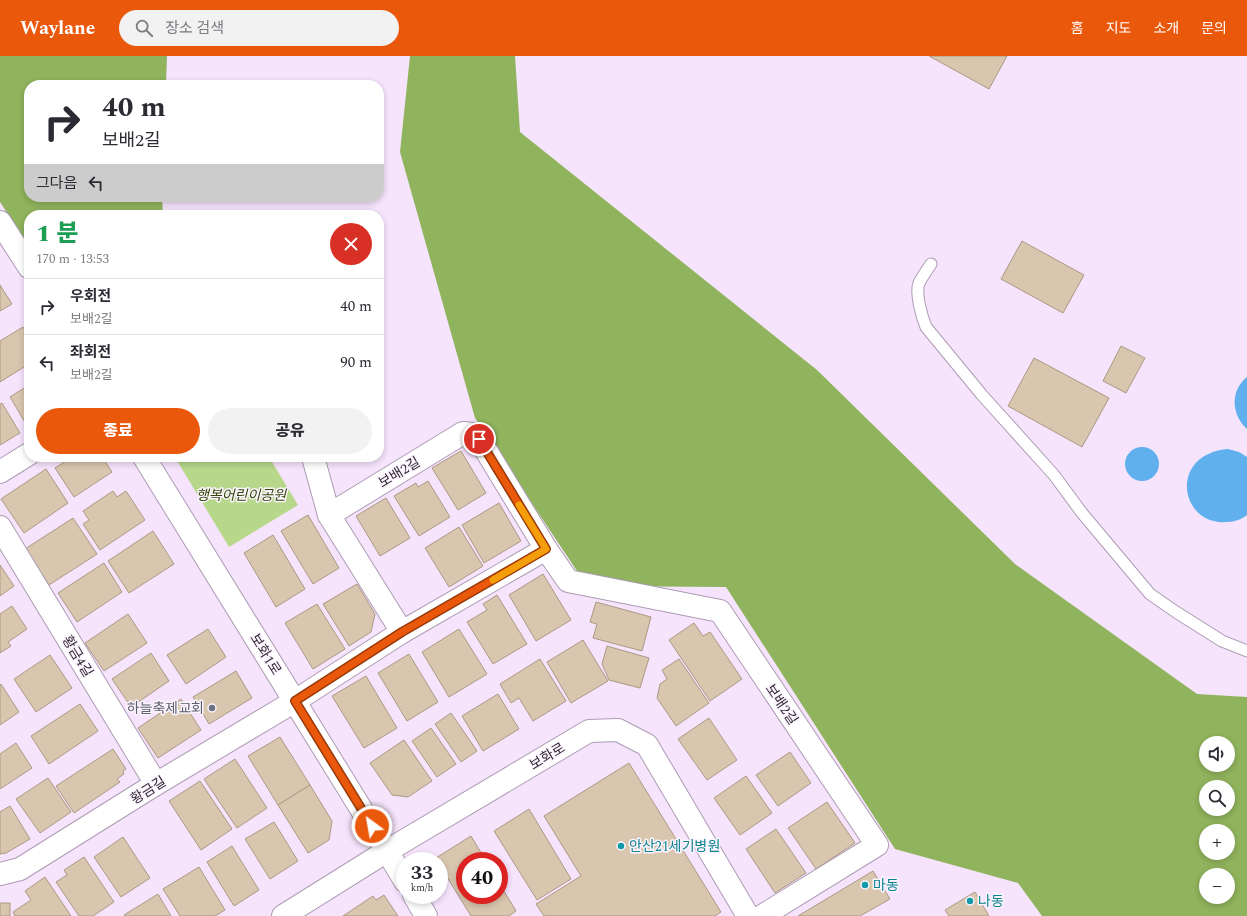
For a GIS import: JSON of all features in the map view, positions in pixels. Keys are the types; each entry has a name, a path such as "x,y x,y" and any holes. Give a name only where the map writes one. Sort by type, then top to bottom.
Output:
{"street":[{"path":"0,222 24,260"},
{"name":"보배2길","path":"329,515 463,433 472,434 479,439 546,549 568,581 720,611 877,845 762,916"},
{"path":"0,472 24,457"},
{"name":"보화1로","path":"147,462 396,866"},
{"path":"314,462 329,515 402,632"},
{"name":"황금4길","path":"0,527 156,784"},
{"path":"295,701 402,632 546,549"},
{"name":"황금길","path":"0,874 20,869 156,784 295,701"},
{"name":"보화로","path":"283,916 387,851 589,731 618,730 647,745 748,916"},
{"path":"419,904 426,916"}],"lane":[{"path":"931,264 919,284 918,295 922,317 926,327 982,395 1054,475 1082,513 1150,594 1222,641 1247,651"}],"green space":[{"path":"0,56 167,56 166,80 24,80 24,202 162,202 163,210 24,210 24,238 0,202"},
{"path":"410,56 515,56 520,132 817,370 1015,564 1197,694 1247,697 1247,916 1042,916 1018,883 895,849 726,587 587,586 475,418 400,152"},
{"name":"행복어린이공원","path":"178,462 272,462 298,505 229,547"}],"water":[{"path":"1247,377 1247,429 1238,417 1235,410 1235,395 1241,382"},
{"path":"1139,447 1145,447 1154,452 1158,458 1158,470 1154,476 1145,481 1139,481 1130,476 1125,467 1125,461 1130,452"},
{"path":"1228,449 1239,452 1247,457 1247,515 1241,519 1227,522 1211,520 1198,513 1190,502 1187,489 1189,475 1196,463 1209,454"}],"building":[{"path":"929,56 1007,56 989,89"},
{"path":"1022,241 1084,275 1063,313 1001,279"},
{"path":"0,285 12,304 0,311"},
{"path":"23,327 24,329 24,367 0,382 0,341"},
{"path":"1121,346 1145,358 1126,393 1103,381"},
{"path":"1034,358 1109,398 1082,447 1008,406"},
{"path":"24,388 24,421 10,397"},
{"path":"2,403 20,433 0,445 0,404"},
{"path":"461,451 486,493 458,510 432,468"},
{"path":"64,462 105,462 112,472 74,497 55,468"},
{"path":"46,469 68,503 24,533 1,499"},
{"path":"428,481 450,517 419,536 394,496 416,483 418,487"},
{"path":"113,491 117,497 126,491 145,520 100,550 83,524 89,520 83,511"},
{"path":"386,498 410,538 380,556 356,516"},
{"path":"499,503 521,541 484,563 462,525"},
{"path":"308,515 339,568 313,584 281,531"},
{"path":"73,518 97,554 49,585 25,549"},
{"path":"459,527 483,566 449,587 425,548"},
{"path":"153,531 174,564 129,593 108,561"},
{"path":"273,535 305,589 276,607 244,553"},
{"path":"104,563 122,592 77,622 58,593"},
{"path":"0,565 14,586 0,596"},
{"path":"543,574 571,620 536,641 509,595"},
{"path":"357,584 375,614 371,632 349,646 323,604"},
{"path":"497,595 527,644 493,664 467,622 487,610 483,604"},
{"path":"596,602 651,617 642,651 593,638 597,624 590,622"},
{"path":"317,604 345,649 313,669 285,623"},
{"path":"12,606 27,629 8,642 11,646 0,653 0,614"},
{"path":"128,614 147,643 104,671 85,643"},
{"path":"694,623 703,636 710,632 742,679 710,701 669,640"},
{"path":"208,629 226,657 186,684 167,655"},
{"path":"459,629 487,674 449,697 422,652"},
{"path":"583,640 608,681 571,703 547,662"},
{"path":"607,646 649,658 640,688 609,680 602,664"},
{"path":"151,653 169,681 131,707 112,679"},
{"path":"409,654 438,702 407,721 378,673"},
{"path":"50,655 72,688 36,712 14,679"},
{"path":"540,659 566,701 533,721 519,698 511,703 500,684"},
{"path":"679,659 709,703 676,726 657,698 660,684 667,679 662,670"},
{"path":"236,671 252,698 209,724 193,697"},
{"path":"366,676 397,728 364,748 332,696"},
{"path":"1,684 19,712 0,725 0,685"},
{"path":"498,694 519,729 483,751 462,716"},
{"path":"181,699 201,730 158,758 138,728"},
{"path":"80,704 98,731 49,764 31,736"},
{"path":"451,713 477,751 461,762 435,724"},
{"path":"709,718 737,760 707,780 678,739"},
{"path":"431,728 456,764 437,777 412,741"},
{"path":"280,737 310,785 278,805 248,756"},
{"path":"404,740 432,781 408,797 392,795 370,763"},
{"path":"16,743 32,768 0,789 0,754"},
{"path":"113,749 126,769 123,771 124,774 117,779 120,782 74,813 56,786"},
{"path":"790,752 811,783 778,806 756,775"},
{"path":"235,759 267,808 237,828 204,779"},
{"name":"안산21세기병원","path":"629,763 721,912 715,916 544,916 536,904 581,876 544,816"},
{"path":"746,776 772,813 740,835 714,798"},
{"path":"48,778 71,812 40,833 16,799"},
{"path":"200,781 232,829 201,850 169,801"},
{"path":"310,785 332,821 329,840 308,853 278,805"},
{"path":"827,802 855,843 816,869 788,828"},
{"path":"10,806 30,839 6,853 0,854 0,812"},
{"path":"529,809 571,879 537,900 494,831"},
{"path":"274,822 298,861 270,879 245,839"},
{"path":"776,829 806,873 775,893 746,849"},
{"path":"471,836 481,852 456,852 456,892 448,879 448,852 446,852"},
{"path":"123,837 150,878 121,897 94,857"},
{"path":"232,846 259,890 234,906 207,862"},
{"path":"84,857 114,902 93,916 79,916 56,882 67,875 64,870"},
{"path":"199,867 225,910 215,916 180,916 163,889"},
{"name":"마동","path":"873,871 890,899 860,916 798,916"},
{"path":"45,877 71,916 15,916 13,912 31,900 25,891"},
{"name":"나동","path":"975,892 989,916 949,916 945,910"},
{"path":"158,894 171,916 124,915"},
{"path":"384,895 398,916 343,916 373,896 376,900"},
{"path":"508,898 516,911 509,916 471,916 464,904 508,904"},
{"path":"0,903 10,903 10,916 0,916"}],"slow traffic":[{"path":"493,580 546,549 519,505"}],"place":[{"name":"하늘축제교회","path":"212,708"},
{"name":"안산21세기병원","path":"621,846"},
{"name":"마동","path":"865,885"},
{"name":"나동","path":"970,901"}],"route":[{"path":"372,826 295,701 402,632 546,549 479,439"}]}
